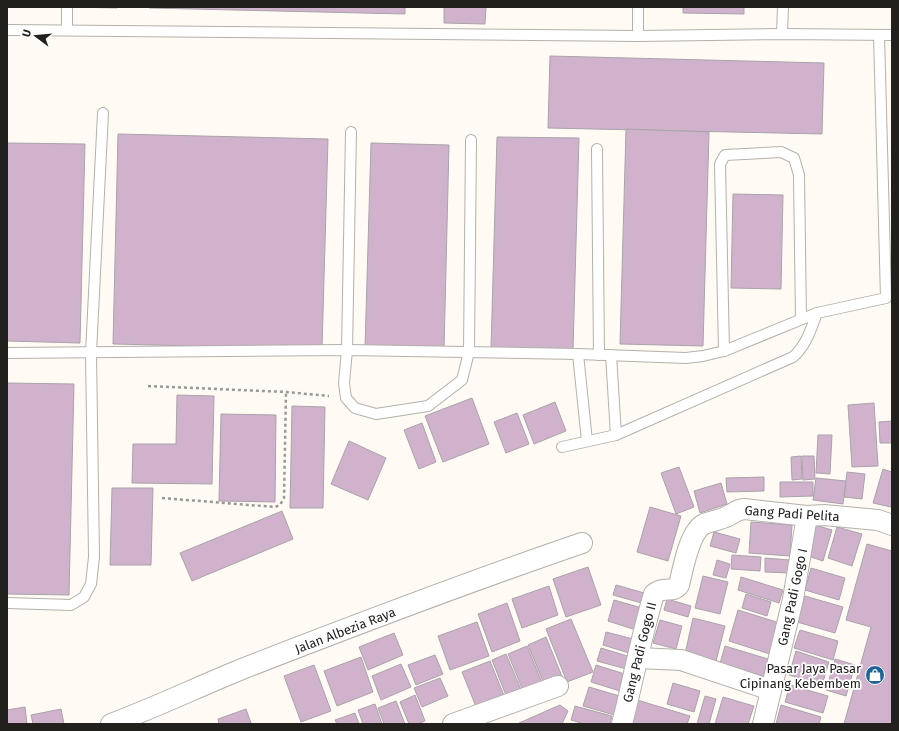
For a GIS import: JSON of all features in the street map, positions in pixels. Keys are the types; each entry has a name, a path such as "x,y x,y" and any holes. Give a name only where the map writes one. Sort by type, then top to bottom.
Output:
{"street":[{"name":"Gang Padi Pelita","path":"697,530 704,524 729,516 736,510 744,509 807,516 824,514 878,520 892,525"},
{"name":"Gang Padi Gogo I","path":"763,724 793,598 807,516"},
{"name":"Gang Padi Gogo II","path":"622,724 642,635 654,594 664,588 674,589 679,585 690,543 697,530"},
{"name":"Jalan Albezia Raya","path":"111,724 145,718 241,670 477,579 582,543"},
{"path":"638,658 681,660 771,690"},
{"path":"461,723 558,686"}],"lane":[{"path":"67,7 67,30"},
{"path":"638,7 638,36"},
{"path":"782,34 783,7"},
{"path":"7,30 638,36 782,34 892,35"},
{"path":"7,353 347,350 578,354 686,358 724,351 817,313 889,297 880,35"},
{"path":"7,603 71,605 84,597 91,584 94,557 91,353 102,112"},
{"path":"351,132 347,350 344,383 346,398 355,408 376,414 428,406 462,380 470,352 471,140"},
{"path":"596,149 599,355"},
{"path":"724,351 720,164 725,155 780,152 794,158 799,175 801,319"},
{"path":"562,447 616,435 793,357 800,352 805,343 817,313"},
{"path":"578,354 587,441"},
{"path":"611,355 616,435"}],"path":[{"path":"148,386 286,392 346,398"},
{"path":"162,498 275,507 280,505 284,498 286,392"}],"building":[{"path":"71,7 117,7 117,8"},
{"path":"405,7 405,14 149,8"},
{"path":"444,7 486,7 485,24 444,23"},
{"path":"683,7 744,7 744,14 683,13"},
{"path":"550,56 824,63 822,134 548,128"},
{"path":"626,129 709,132 703,346 620,344"},
{"path":"118,134 328,139 322,349 113,344"},
{"path":"497,137 579,138 573,350 491,348"},
{"path":"7,143 85,144 80,343 7,341"},
{"path":"371,143 449,145 444,350 365,348"},
{"path":"733,194 783,195 781,289 731,288"},
{"path":"7,383 74,384 69,595 7,594"},
{"path":"177,395 214,396 212,484 132,483 133,444 176,444"},
{"path":"472,398 489,444 443,462 425,416"},
{"path":"555,402 566,431 534,444 523,415"},
{"path":"874,403 878,466 852,467 848,405"},
{"path":"292,406 325,407 323,508 290,508"},
{"path":"517,413 529,444 506,453 494,422"},
{"path":"221,414 276,415 275,502 219,501"},
{"path":"892,421 892,443 880,443 879,422"},
{"path":"422,423 436,462 419,469 404,430"},
{"path":"818,435 832,435 830,474 816,473"},
{"path":"349,441 386,458 368,500 331,484"},
{"path":"801,456 802,479 792,480 791,457"},
{"path":"802,456 814,456 815,479 803,480"},
{"path":"679,467 694,507 676,514 661,473"},
{"path":"883,469 892,472 891,507 873,503"},
{"path":"847,472 865,474 862,499 844,497"},
{"path":"764,477 764,491 727,492 726,478"},
{"path":"816,478 846,481 843,504 813,500"},
{"path":"780,482 813,482 813,496 780,497"},
{"path":"721,483 727,504 700,513 694,491"},
{"path":"112,488 153,488 151,565 110,565"},
{"path":"650,507 681,516 668,561 637,552"},
{"path":"282,511 293,539 192,581 180,553"},
{"path":"751,522 792,525 790,556 749,553"},
{"path":"812,524 832,530 823,561 802,554"},
{"path":"837,527 862,534 852,566 828,558"},
{"path":"714,532 740,539 736,553 710,546"},
{"name":"Pasar Jaya Pasar Cipinang Kebembem","path":"867,544 892,551 892,724 844,724 871,627 846,620"},
{"path":"732,555 761,557 760,571 731,569"},
{"path":"765,558 790,560 789,573 765,572"},
{"path":"717,560 730,564 726,578 713,575"},
{"path":"588,567 601,605 566,617 553,579"},
{"path":"811,568 845,578 839,600 805,590"},
{"path":"703,576 728,582 720,614 695,608"},
{"path":"741,577 783,590 779,603 738,590"},
{"path":"616,585 648,594 645,604 613,595"},
{"path":"549,586 558,615 522,628 512,599"},
{"path":"746,594 771,602 767,616 742,608"},
{"path":"805,596 843,607 835,633 797,622"},
{"path":"667,599 691,606 688,617 664,610"},
{"path":"614,600 642,608 636,630 608,621"},
{"path":"507,603 520,641 492,652 478,614"},
{"path":"738,610 783,624 773,655 729,641"},
{"path":"693,618 725,626 716,661 685,654"},
{"path":"571,619 593,672 567,682 546,629"},
{"path":"660,620 682,626 676,649 653,643"},
{"path":"477,622 489,656 450,670 438,636"},
{"path":"800,630 838,641 833,660 794,648"},
{"path":"606,632 633,639 629,653 603,645"},
{"path":"394,633 403,655 368,670 359,647"},
{"path":"546,637 563,679 545,686 528,645"},
{"path":"527,646 543,685 524,693 508,654"},
{"path":"725,646 768,659 762,680 719,667"},
{"path":"601,648 634,658 630,670 597,661"},
{"path":"796,651 829,662 822,685 789,675"},
{"path":"506,654 522,692 507,698 492,660"},
{"path":"435,655 443,674 416,685 408,665"},
{"path":"361,657 373,692 337,706 324,671"},
{"path":"835,659 855,665 846,696 826,690"},
{"path":"490,661 505,698 477,709 462,672"},
{"path":"401,664 411,687 381,700 372,676"},
{"path":"314,665 331,711 301,722 284,676"},
{"path":"596,665 628,675 623,692 591,682"},
{"path":"440,678 448,696 422,707 414,688"},
{"path":"673,683 700,691 694,712 667,704"},
{"path":"790,685 828,696 823,713 785,702"},
{"path":"589,687 623,697 618,716 583,706"},
{"path":"415,695 425,721 418,724 409,724 400,702"},
{"path":"705,696 716,699 709,724 697,724"},
{"path":"723,697 754,706 748,724 715,724"},
{"path":"634,699 690,716 687,724 626,724"},
{"path":"396,701 405,724 384,724 378,708"},
{"path":"375,704 382,724 363,724 358,710"},
{"path":"560,705 568,711 562,724 519,724 519,723"},
{"path":"781,705 821,717 819,724 776,724"},
{"path":"575,706 612,716 610,724 584,724 571,720"},
{"path":"25,707 27,724 7,724 7,710"},
{"path":"61,709 64,724 33,724 31,715"},
{"path":"246,709 251,723 219,724 218,719"},
{"path":"355,713 359,724 337,724 335,720"}],"place":[{"name":"Pasar Jaya Pasar Cipinang Kebembem","path":"875,675"}]}
